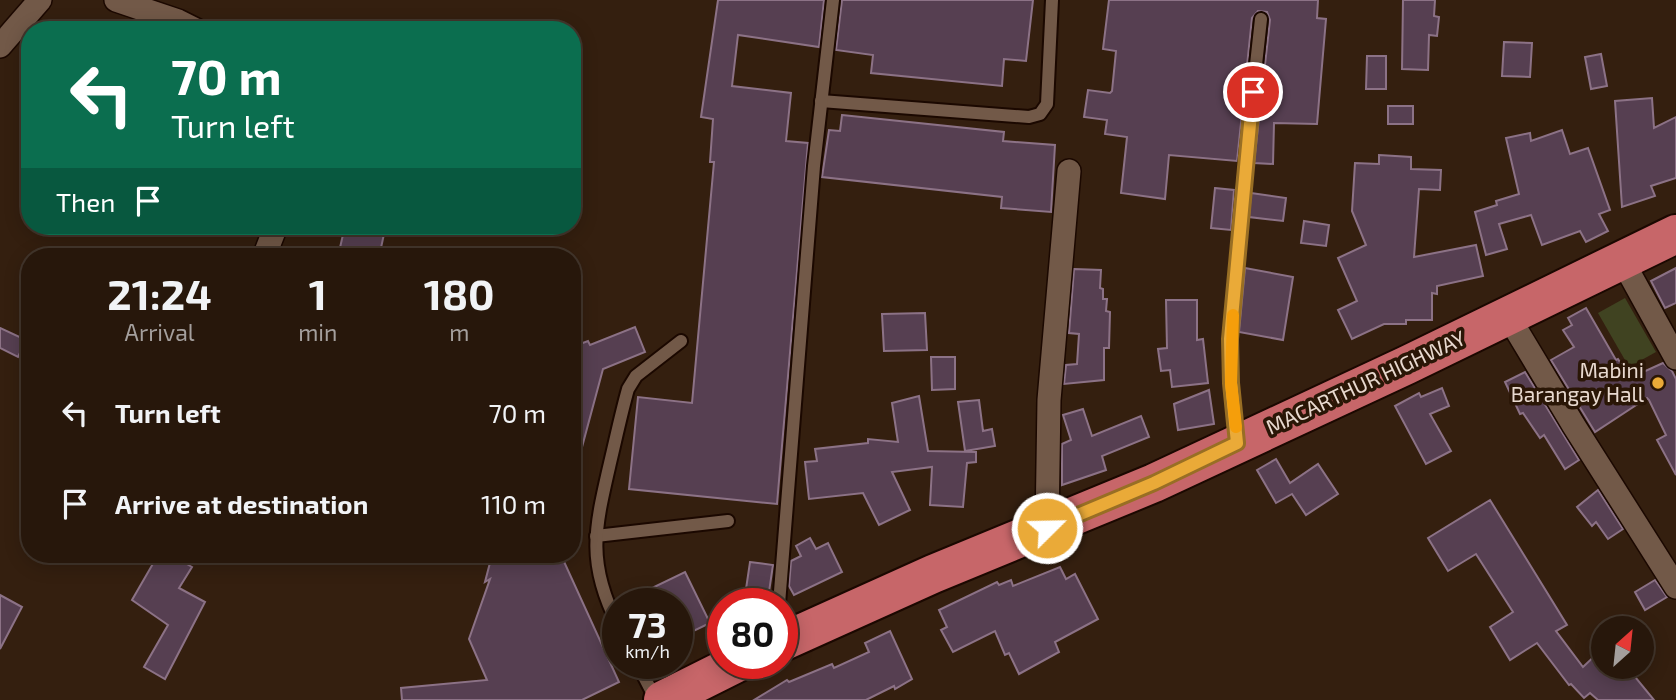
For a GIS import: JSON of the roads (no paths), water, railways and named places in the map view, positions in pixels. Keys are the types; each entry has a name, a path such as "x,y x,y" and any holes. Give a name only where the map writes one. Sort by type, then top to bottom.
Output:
{"highway":[{"name":"MACARTHUR HIGHWAY","path":"798,635 933,574 1154,483 1676,234"},
{"path":"663,700 707,678"}],"street":[{"path":"22,21 40,0"},
{"path":"127,2 174,21"},
{"path":"0,46 21,22"},
{"path":"1047,528 1049,400 1069,171"},
{"path":"1622,260 1676,358"},
{"path":"1508,316 1676,587"}],"lane":[{"path":"780,588 821,101 833,0"},
{"path":"821,101 1028,117 1040,114 1047,104 1052,0"},
{"path":"1237,443 1230,339 1261,19"},
{"path":"602,588 597,565 598,515 628,390 636,376 681,341"},
{"path":"596,536 728,521"},
{"path":"645,679 656,700"}],"place":[{"name":"Mabini Barangay Hall","path":"1658,383"}]}
